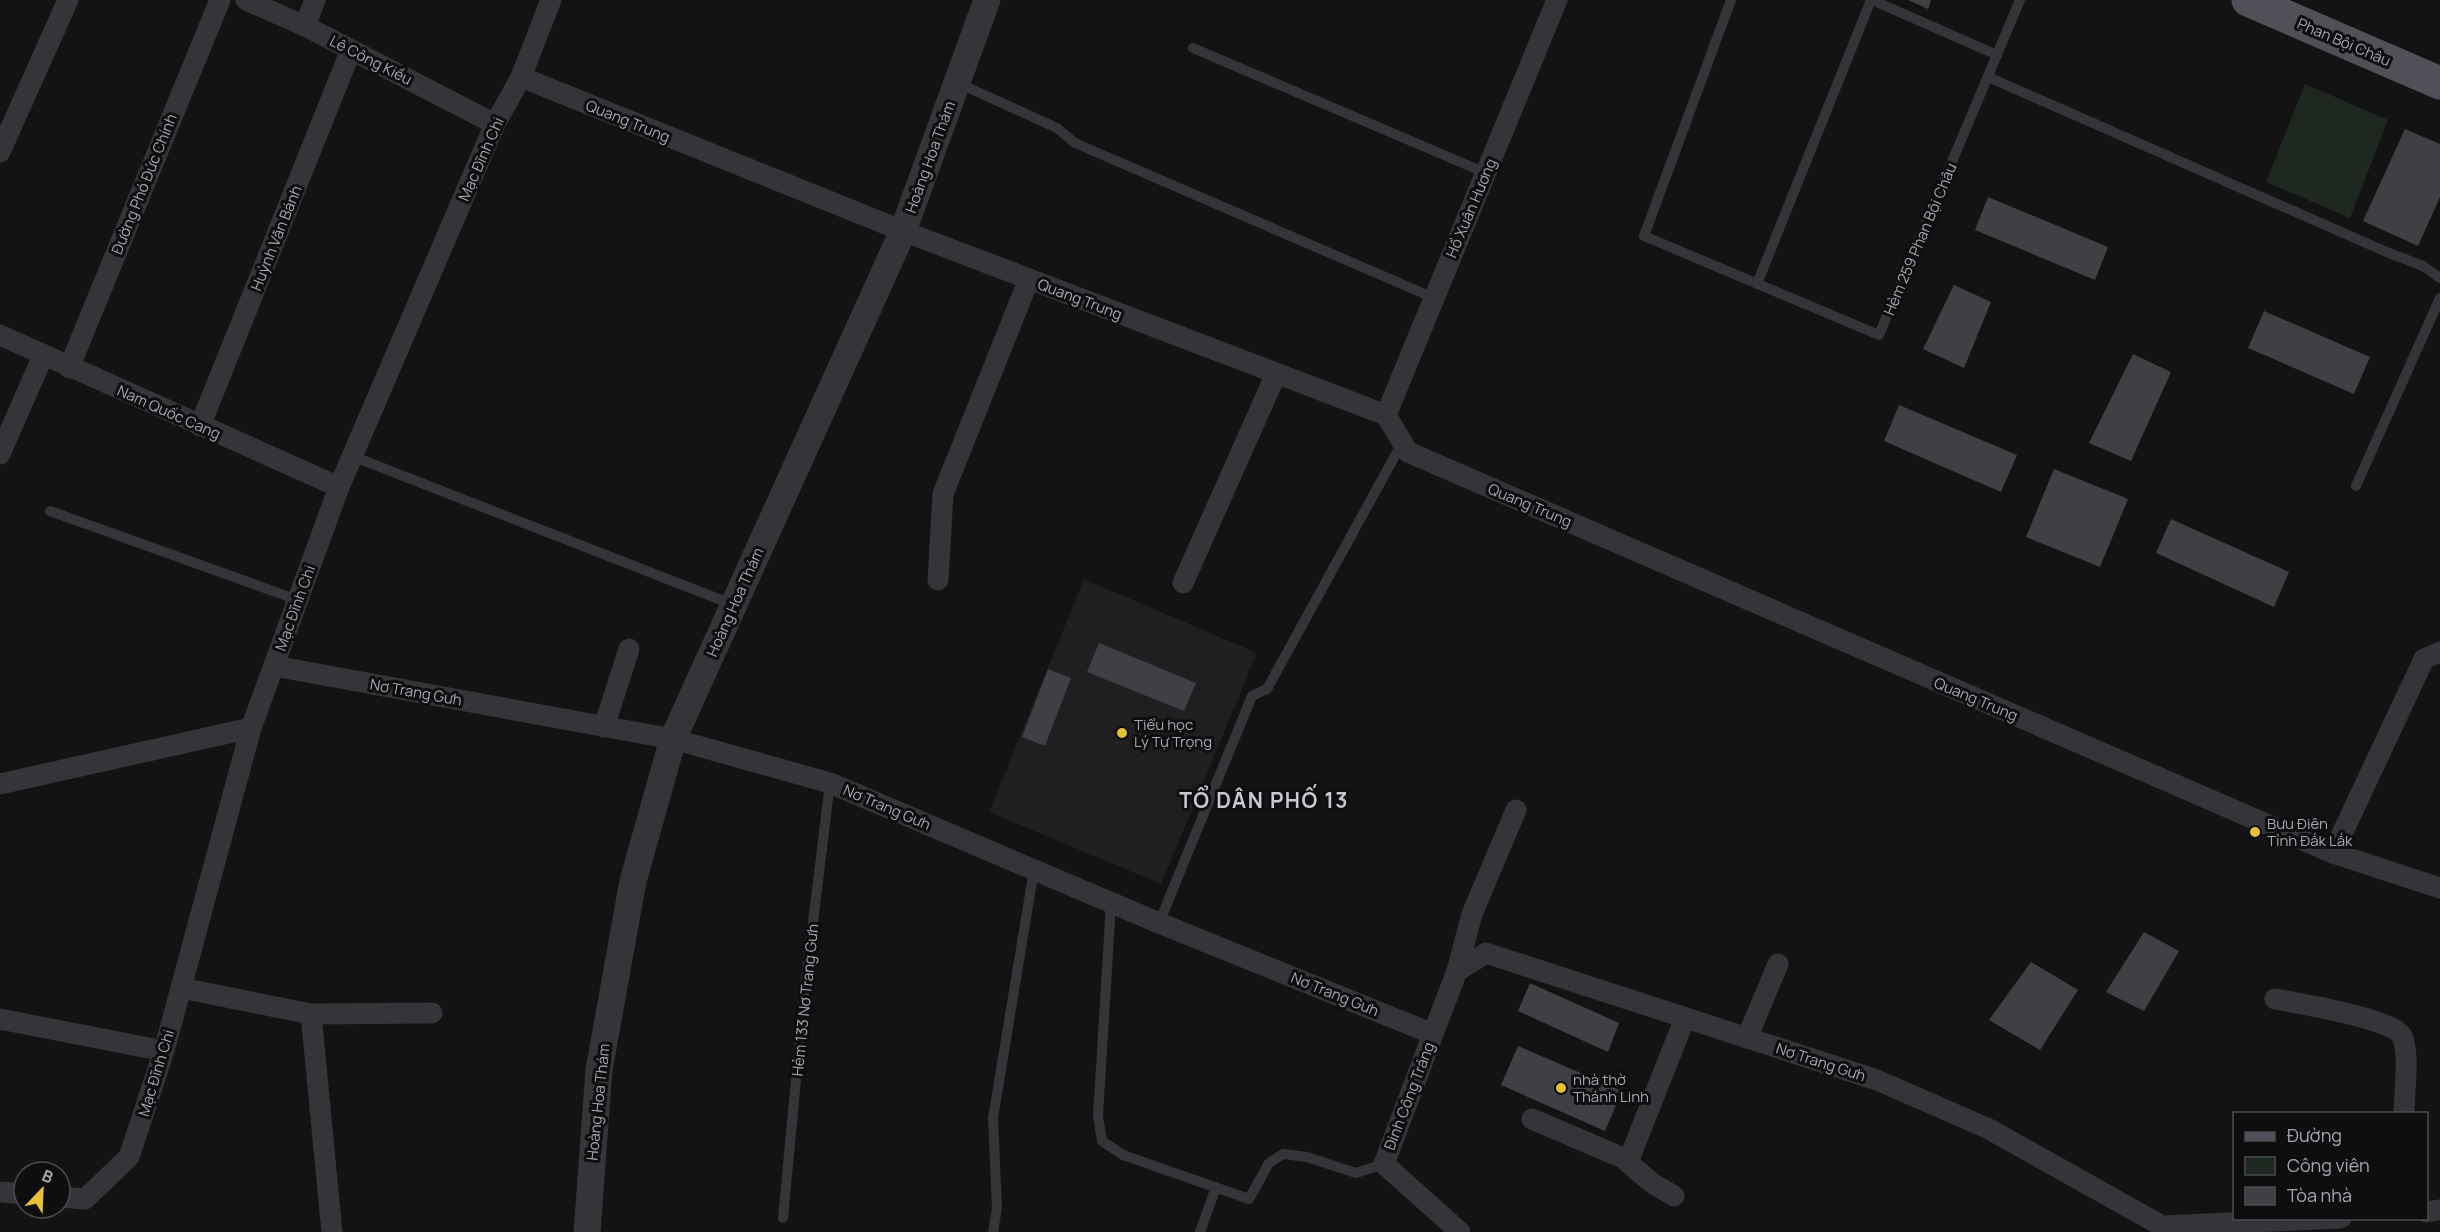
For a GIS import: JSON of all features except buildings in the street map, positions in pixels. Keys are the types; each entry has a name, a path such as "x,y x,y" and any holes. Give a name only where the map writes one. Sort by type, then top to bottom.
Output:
{"main road":[{"name":"Phan Bội Châu","path":"2248,0 2440,83"}],"street":[{"path":"0,152 68,0"},
{"name":"Đường Phó Đức Chính","path":"69,368 220,0"},
{"name":"Lê Công Kiều","path":"246,0 305,26 495,124"},
{"path":"305,26 315,0"},
{"name":"Mạc Đĩnh Chi","path":"72,1198 85,1199 129,1157 164,1051 251,728 352,456 495,124 521,77 551,0"},
{"name":"Hoàng Hoa Thám","path":"587,1232 599,1070 633,881 673,739 903,231 987,0"},
{"name":"Hồ Xuân Hương","path":"1386,415 1557,0"},
{"name":"Huỳnh Văn Bánh","path":"201,426 351,50"},
{"name":"Quang Trung","path":"521,77 903,231 1386,415 1408,452 2333,853 2440,888"},
{"path":"938,580 943,494 1029,279"},
{"name":"Nam Quốc Cang","path":"0,335 339,488"},
{"path":"0,454 43,356"},
{"path":"1183,583 1276,374"},
{"path":"604,726 629,649"},
{"path":"2333,853 2424,659 2440,652"},
{"name":"Nơ Trang Gưh","path":"274,666 673,739 830,783 1159,923 1433,1034"},
{"path":"0,784 251,728"},
{"path":"1433,1034 1457,971 1472,914 1516,810"},
{"name":"Nơ Trang Gưh","path":"1457,971 1486,954 1876,1080 1989,1129 2162,1227 2312,1220"},
{"path":"1747,1038 1778,964"},
{"path":"181,988 311,1014 432,1013"},
{"path":"2276,999 2376,1021 2396,1028 2401,1033 2405,1046 2404,1112"},
{"path":"311,1014 332,1232"},
{"path":"1628,1162 1686,1018"},
{"path":"0,1019 164,1051"},
{"name":"Đinh Công Tráng","path":"1433,1034 1384,1164 1460,1232"},
{"path":"1532,1119 1606,1150 1628,1162 1652,1183 1674,1196"}],"lane":[{"name":"Hẻm 259 Phan Bội Châu","path":"1731,0 1644,236 1880,335 2020,0"},
{"path":"1757,284 1872,0 1997,54"},
{"path":"1193,48 1486,173"},
{"path":"1988,78 2423,266 2440,278"},
{"path":"958,83 1057,128 1075,143 1434,298"},
{"path":"2356,486 2440,298"},
{"path":"1159,923 1252,696 1267,689 1402,443"},
{"path":"352,456 734,605"},
{"path":"50,512 298,600"},
{"name":"Hẻm 133 Nơ Trang Gưh","path":"783,1218 804,995 830,783"},
{"path":"993,1232 997,1208 993,1118 1034,870"},
{"path":"1112,903 1098,1116 1102,1141 1123,1155 1249,1199 1269,1163 1283,1154 1307,1157 1356,1173 1384,1164"},
{"path":"1200,1232 1216,1187"}],"shaded area":[{"name":"Tiểu học Lý Tự Trọng","path":"1084,579 1257,653 1161,884 989,812"}],"green space":[{"path":"2305,84 2388,120 2350,218 2266,182"}],"place":[{"name":"Tiểu học Lý Tự Trọng","path":"1122,733"},
{"name":"Bưu Điện Tỉnh Đắk Lắk","path":"2255,832"},
{"name":"nhà thờ Thánh Linh","path":"1561,1088"}],"district":[{"name":"TỔ DÂN PHỐ 13","path":"1264,800"}]}
